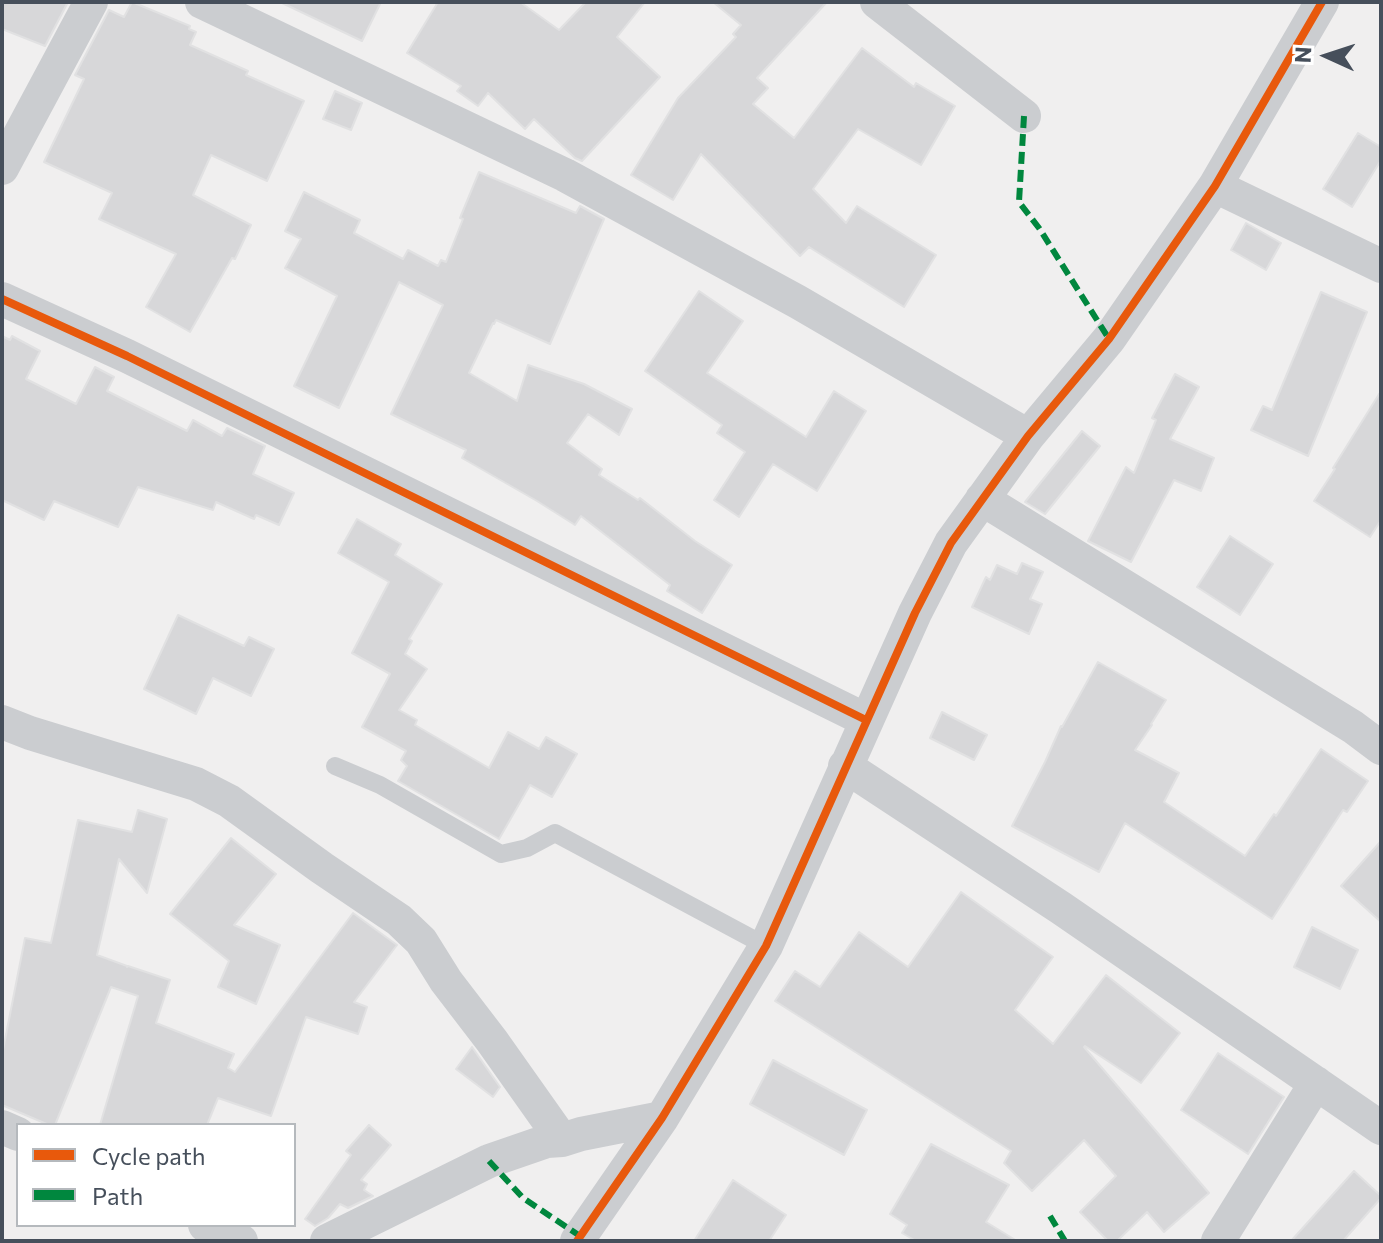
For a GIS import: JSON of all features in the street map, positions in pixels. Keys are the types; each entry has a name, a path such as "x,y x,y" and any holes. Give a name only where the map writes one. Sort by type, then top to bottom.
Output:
{"street":[{"path":"2,168 91,2"},
{"path":"202,2 565,175 798,302 1028,436"},
{"path":"877,2 1024,116"},
{"path":"577,1241 662,1118 766,946 915,613 951,543 1028,436 1109,339 1215,186 1322,2"},
{"path":"1215,186 1381,266"},
{"path":"2,299 127,356 866,720"},
{"path":"982,499 1353,727 1381,748"},
{"path":"2,722 196,784 229,801 399,920 421,941 446,981 562,1140"},
{"path":"845,766 1061,908 1381,1128"},
{"path":"1218,1241 1316,1083"},
{"path":"327,1241 489,1161 547,1141 662,1118"},
{"path":"210,1227 241,1241"}],"lane":[{"path":"335,766 380,785 501,854 527,848 555,833 766,946"}],"building":[{"path":"2,2 68,2 45,46 2,29"},
{"path":"132,2 190,26 189,29 196,32 190,45 304,101 267,181 211,155 193,195 251,225 235,259 232,258 190,332 146,307 176,254 99,219 112,193 44,162 84,79 75,75 109,10 124,17"},
{"path":"280,2 381,2 362,41"},
{"path":"438,2 520,2 559,30 586,2 645,2 617,37 660,77 582,161 534,119 525,129 488,93 478,106 457,91 461,86 407,53"},
{"path":"713,2 827,2 757,78 768,88 753,104 794,138 862,48 914,87 916,83 955,106 921,165 858,129 813,189 846,223 857,206 936,255 904,307 809,247 800,256 701,154 673,200 631,175 678,98 736,37 733,34 741,25"},
{"path":"335,91 362,103 351,130 323,119"},
{"path":"1358,133 1381,147 1381,160 1352,207 1323,189"},
{"path":"479,172 576,213 580,206 604,219 550,344 496,320 469,373 517,401 528,365 584,384 632,409 619,435 588,414 567,443 602,469 599,475 638,500 640,498 732,565 702,613 667,591 670,585 581,516 575,525 462,458 466,450 391,414 443,305 399,282 339,408 294,386 337,296 285,268 301,239 285,231 304,192 360,220 354,233 403,259 408,250 438,266 441,260 446,262"},
{"path":"1246,223 1281,243 1266,270 1231,250"},
{"path":"699,291 743,321 707,373 806,437 834,391 866,411 817,491 773,464 739,517 714,500 745,452 717,433 722,425 645,371"},
{"path":"1321,292 1367,312 1308,456 1251,430 1263,406 1272,410"},
{"path":"2,336 10,340 12,336 40,351 26,379 76,404 95,367 114,377 107,391 187,431 193,420 222,436 227,428 265,446 253,474 294,493 279,525 256,515 254,519 216,502 213,510 138,487 118,527 54,501 44,520 2,500"},
{"path":"1175,374 1199,387 1170,439 1214,458 1201,491 1174,480 1131,562 1088,541 1126,467 1134,473 1156,420 1152,418"},
{"path":"1381,391 1381,520 1370,537 1314,501"},
{"path":"1082,431 1100,446 1045,514 1025,502"},
{"path":"357,519 401,544 395,555 442,584 409,639 412,641 405,654 427,669 399,710 417,720 415,725 489,768 508,732 539,749 546,737 577,754 552,797 530,785 499,839 398,781 407,766 401,760 406,751 362,727 390,674 352,653 389,582 338,553"},
{"path":"1230,536 1273,564 1240,615 1197,587"},
{"path":"1022,563 1043,572 1030,599 1042,604 1029,634 972,607 986,577 990,580 997,565 1017,574"},
{"path":"178,615 244,646 249,637 274,649 251,696 213,678 196,714 144,689"},
{"path":"1098,662 1166,700 1135,750 1179,773 1164,802 1245,856 1321,749 1368,781 1347,812 1343,810 1272,919 1125,823 1099,872 1012,826 1061,726"},
{"path":"942,712 987,735 974,760 930,738"},
{"path":"138,810 167,819 147,893 119,859 97,955 170,980 156,1023 234,1054 228,1068 235,1072 353,913 397,945 354,1002 367,1007 358,1034 306,1017 271,1116 218,1098 208,1123 101,1123 138,996 111,987 56,1123 44,1123 2,1105 2,1055 25,938 51,943 78,820 132,832"},
{"path":"231,838 276,874 234,925 280,945 256,1004 218,987 229,961 170,914"},
{"path":"1381,841 1381,922 1341,886"},
{"path":"961,892 1053,957 1015,1010 1053,1044 1106,975 1180,1033 1141,1083 1084,1047 1209,1193 1164,1232 1147,1212 1117,1241 1108,1241 1080,1212 1116,1176 1084,1140 1032,1191 1004,1163 1011,1151 775,1001 795,971 820,987 859,932 908,967"},
{"path":"1312,927 1358,950 1340,989 1294,967"},
{"path":"472,1047 500,1087 493,1097 456,1069"},
{"path":"1218,1053 1284,1097 1248,1154 1181,1110"},
{"path":"773,1060 867,1110 844,1155 750,1104"},
{"path":"369,1125 391,1145 361,1180 367,1184 364,1190 373,1196 348,1208 340,1204 328,1218 315,1226 305,1219 351,1155 346,1151"},
{"path":"931,1144 1009,1185 986,1222 1017,1241 916,1241 902,1233 907,1225 890,1214"},
{"path":"1354,1171 1381,1198 1343,1241 1291,1241"},
{"path":"733,1180 786,1215 769,1241 694,1241"}],"marked path":[{"path":"1024,116 1019,202 1039,228 1109,339"},
{"path":"489,1161 523,1198 580,1236"},
{"path":"1050,1216 1065,1241"}],"cycle path":[{"path":"577,1241 662,1118 766,946 915,613 951,543 1028,436 1109,339 1215,186 1322,2"},
{"path":"2,299 127,356 866,720"}]}
